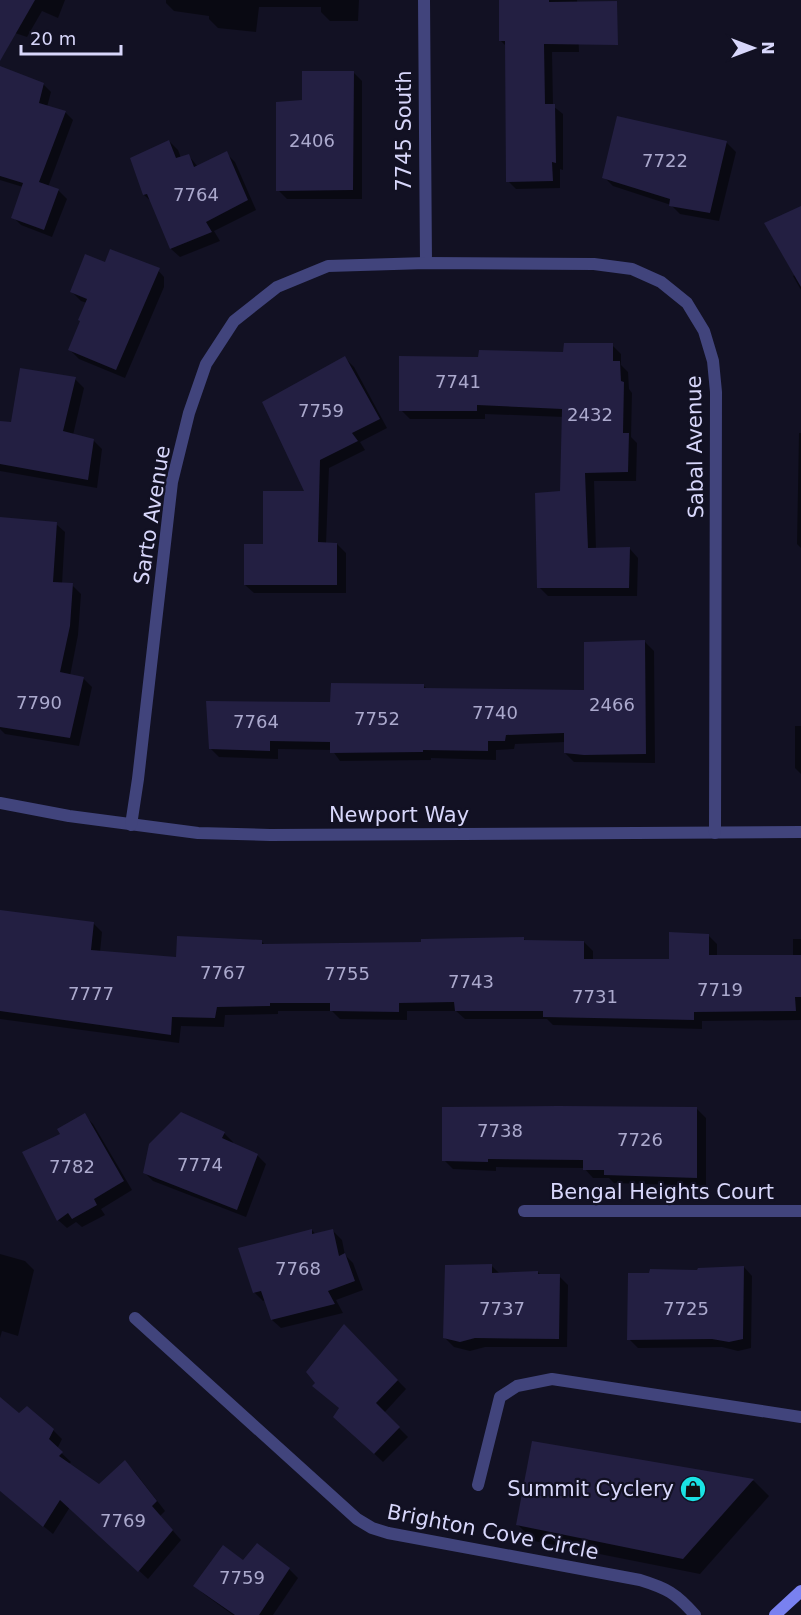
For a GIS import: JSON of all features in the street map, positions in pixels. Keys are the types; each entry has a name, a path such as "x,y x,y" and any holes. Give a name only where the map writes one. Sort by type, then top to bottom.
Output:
{"main road":[{"path":"775,1615 801,1591"}],"street":[{"name":"7745 South","path":"424,0 426,263"},
{"name":"Sarto Avenue","path":"131,825 172,482 189,413 206,364 234,321 277,287 328,266 426,263"},
{"name":"Sabal Avenue","path":"426,263 594,264 632,269 661,282 687,303 705,331 713,361 716,392 715,833"},
{"name":"Newport Way","path":"0,803 69,816 198,833 270,835 801,832"},
{"name":"Bengal Heights Court","path":"524,1211 801,1211"},
{"name":"Brighton Cove Circle","path":"135,1318 357,1519 372,1528 640,1580 666,1588 694,1615"},
{"path":"478,1485 501,1397 517,1386 552,1379 801,1417"}],"building":[{"path":"0,0 35,0 0,61"},
{"path":"499,0 617,1 618,45 544,44 545,104 555,104 556,163 552,162 553,181 506,182 505,41 499,41"},
{"path":"0,66 44,83 39,103 66,111 39,182 59,189 44,230 11,218 23,183 0,176"},
{"path":"302,71 354,71 353,190 276,191 276,102 302,100"},
{"path":"617,116 727,141 710,213 669,206 670,199 602,178"},
{"path":"169,140 176,158 189,154 194,167 227,151 248,200 206,222 212,232 170,249 147,194 143,195 130,158"},
{"path":"801,206 801,287 764,223"},
{"path":"110,249 160,268 116,370 68,350 87,299 70,292 85,254 105,262"},
{"path":"564,343 613,343 613,361 620,361 621,381 624,382 623,433 629,433 628,472 585,473 588,548 630,547 629,588 537,588 535,493 560,491 562,409 477,405 477,411 399,411 399,356 478,357 479,350 563,352"},
{"path":"345,356 380,419 352,433 358,441 320,460 318,542 337,543 337,585 244,585 244,544 263,544 263,491 304,491 262,402"},
{"path":"20,368 76,377 63,431 94,439 88,480 0,464 0,421 11,422"},
{"path":"0,517 57,522 53,582 73,583 70,626 60,672 84,677 70,738 0,727"},
{"path":"645,640 646,754 564,753 564,733 506,735 505,741 488,741 488,751 423,750 423,752 330,753 330,742 270,741 270,751 209,749 206,701 330,702 331,683 424,684 424,688 584,690 584,642"},
{"path":"0,910 94,922 91,950 176,957 177,936 262,940 262,944 421,942 421,939 524,937 524,940 584,941 584,959 669,959 669,932 709,934 709,955 801,955 801,997 795,997 796,1011 694,1012 694,1020 543,1017 543,1011 455,1011 454,1002 399,1003 399,1012 330,1011 330,1003 270,1003 270,1006 217,1007 215,1018 172,1017 171,1035 0,1011"},
{"path":"442,1107 697,1107 697,1178 604,1175 604,1170 583,1170 583,1160 442,1161"},
{"path":"181,1112 225,1132 222,1138 258,1154 237,1210 143,1173 149,1144"},
{"path":"85,1113 124,1181 94,1199 97,1205 72,1219 68,1213 57,1221 22,1152 60,1134 57,1129"},
{"path":"312,1229 312,1234 333,1229 339,1256 345,1253 355,1281 328,1291 335,1304 271,1320 261,1291 253,1293 238,1248"},
{"path":"492,1264 492,1273 538,1271 538,1274 560,1274 559,1339 475,1338 460,1342 443,1338 445,1265"},
{"path":"744,1266 743,1339 729,1342 712,1339 627,1340 628,1273 649,1273 650,1269 697,1270 698,1268"},
{"path":"344,1324 398,1380 376,1403 400,1427 374,1454 333,1417 339,1408 312,1386 315,1383 306,1372"},
{"path":"0,1397 19,1413 27,1406 54,1429 49,1439 63,1452 59,1456 99,1484 125,1460 157,1501 152,1506 173,1530 138,1572 60,1500 43,1527 0,1491"},
{"path":"532,1441 754,1479 683,1559 516,1525"},
{"path":"257,1543 290,1568 259,1615 235,1615 193,1586 223,1545 243,1560"}],"place":[{"name":"Summit Cyclery","path":"693,1489"}]}
